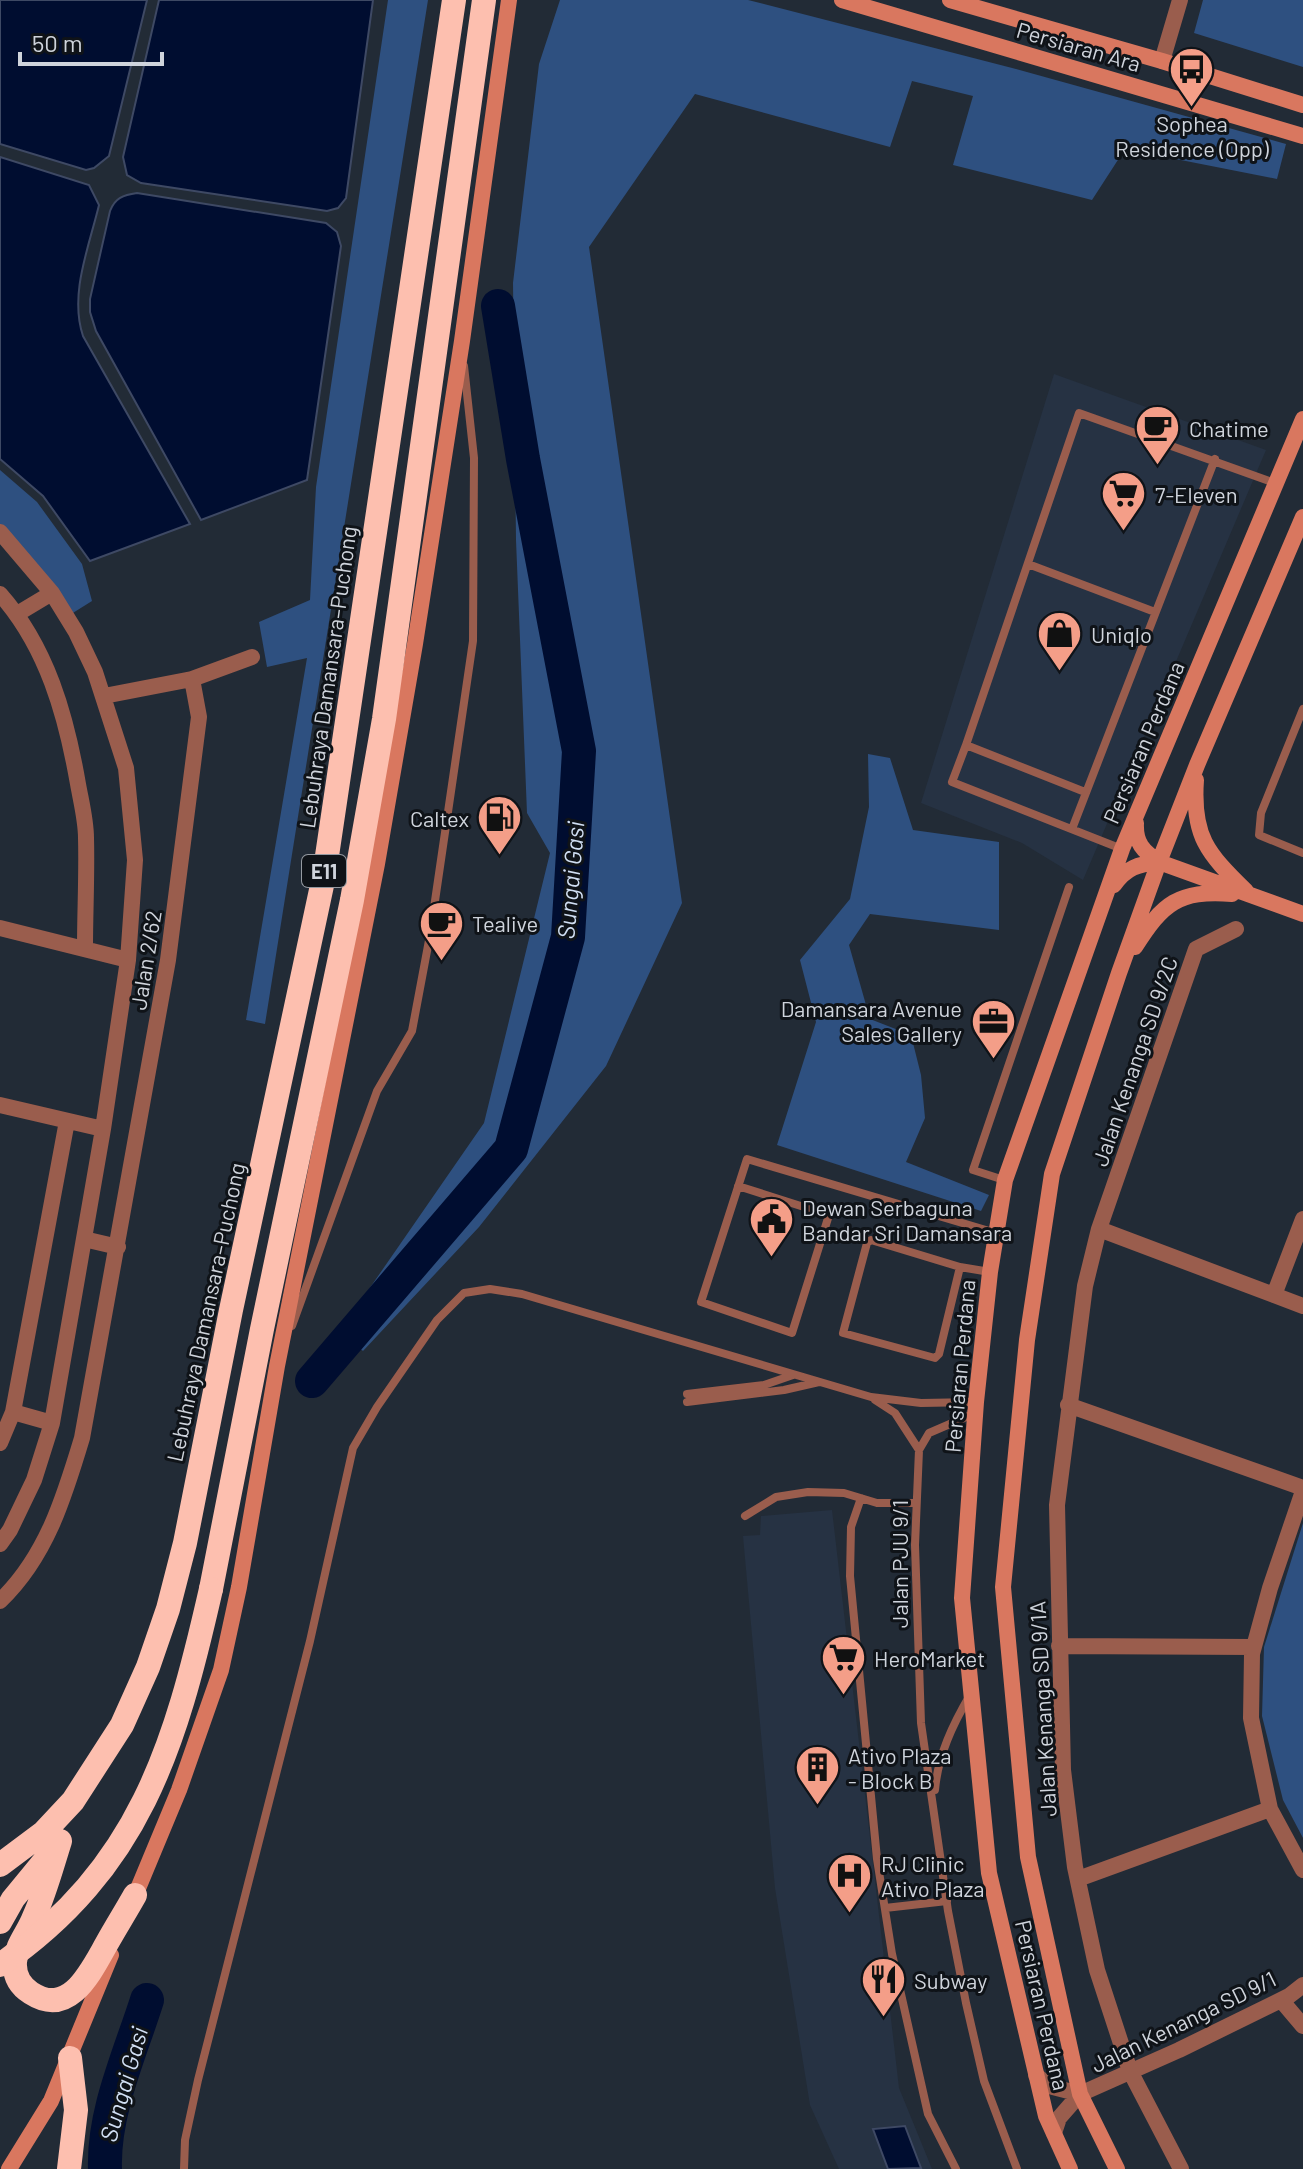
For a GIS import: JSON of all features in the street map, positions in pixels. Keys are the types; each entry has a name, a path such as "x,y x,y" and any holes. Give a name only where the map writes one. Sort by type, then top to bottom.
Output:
{"highway":[{"name":"Lebuhraya Damansara–Puchong","path":"122,1725 148,1667 168,1609 185,1543 231,1310 324,876 454,0"},
{"name":"E11","path":"0,1965 28,1946 66,1912 98,1876 124,1838 159,1770 184,1703 194,1663 352,900 384,719 484,0"},
{"path":"0,1922 13,1899 112,1769 122,1725"},
{"path":"0,1865 44,1832 73,1801 122,1725"},
{"path":"60,1841 33,1919 17,1949 15,1971 20,1984 32,1994 43,1999 57,1999 69,1996 84,1983 135,1895"},
{"path":"69,2169 76,2110 70,2058"}],"main road":[{"path":"9,2169 51,2101 70,2058 179,1790 221,1670 239,1587 277,1366 377,864 462,341 509,0"},
{"name":"Persiaran Ara","path":"842,0 880,5 1303,136"},
{"name":"Persiaran Ara","path":"950,0 1303,105"},
{"name":"Persiaran Perdana","path":"1070,2169 1046,2116 989,1873 962,1598 990,1272 1005,1180 1122,849 1303,419"},
{"name":"Persiaran Perdana","path":"1117,2169 1080,2094 1028,1857 1003,1587 1027,1340 1052,1174 1119,973 1197,765 1303,517"},
{"path":"1197,765 1196,820 1205,845 1221,867 1250,895"},
{"path":"1136,817 1135,838 1145,852 1159,862 1303,914"},
{"path":"1106,896 1124,871 1142,863 1159,862"},
{"path":"1119,973 1146,929 1164,907 1182,897 1213,892 1250,895"}],"street":[{"path":"1162,61 1180,0"},
{"name":"Jalan 2/62","path":"0,532 52,593 86,652 104,696 126,768 135,860 128,960 103,1129 52,1423 34,1480 0,1544"},
{"path":"17,614 52,593"},
{"path":"0,594 17,614 45,665 68,729 86,834 85,948"},
{"path":"104,696 192,679 252,657"},
{"name":"Jalan 2/62","path":"0,1601 39,1553 62,1504 82,1438 172,930 199,717 192,679"},
{"path":"0,928 128,960"},
{"name":"Jalan Kenanga SD 9/2C","path":"1099,1229 1196,949 1236,929"},
{"path":"0,1105 103,1129"},
{"path":"0,1443 13,1412 67,1121"},
{"path":"1274,1295 1303,1219"},
{"path":"1099,1229 1303,1306"},
{"name":"Jalan Kenanga SD 9/1A","path":"1099,1229 1085,1286 1057,1505 1063,1770 1078,1879 1097,1970 1130,2071 1181,2169"},
{"path":"84,1239 118,1247"},
{"path":"1068,1405 1303,1489 1254,1647 1251,1718 1270,1809 1303,1870"},
{"path":"13,1412 52,1423"},
{"path":"1059,1646 1254,1647"},
{"path":"1078,1879 1270,1809"},
{"name":"Jalan Kenanga SD 9/1","path":"1054,2133 1059,2118 1080,2094 1281,2000 1303,1985"},
{"path":"1281,2000 1303,2026"},
{"name":"Jalan Kenanga SD 9/1","path":"1036,2075 1049,2086 1080,2094"}],"lane":[{"path":"277,1366 377,1091 412,1031 428,949 473,641 474,458 462,341"},
{"path":"1122,849 952,782 1079,413 1276,483"},
{"path":"1072,829 1215,459"},
{"path":"1028,564 1155,612"},
{"path":"1303,709 1261,813 1259,835 1303,853"},
{"path":"966,745 1085,792"},
{"path":"1005,1180 973,1170 1069,887"},
{"path":"738,1186 829,1215 792,1333 701,1302 738,1186 747,1159 996,1233"},
{"path":"960,1267 939,1354 935,1358 843,1333 869,1241 875,1240 960,1267 990,1272"},
{"path":"184,2169 185,2140 198,2080 310,1641 353,1448 377,1407 437,1320 464,1293 490,1289 522,1294 871,1397 976,1407"},
{"path":"794,1374 764,1385 687,1398 784,1390 819,1381"},
{"path":"871,1397 895,1413 919,1450 929,1433 976,1407"},
{"name":"Jalan PJU 9/1","path":"919,1450 916,1637 921,1723 947,1901 984,2081 1017,2169"},
{"path":"745,1516 776,1497 808,1492 844,1493 877,1503 916,1503"},
{"path":"861,1498 851,1527 850,1576 877,1859 892,1954 928,2114 956,2169"},
{"path":"934,1807 936,1771 957,1717 971,1692"},
{"path":"885,1908 947,1901"}],"shaded area":[{"path":"0,0 147,0 109,156 94,168 86,170 0,144"},
{"path":"159,0 373,0 346,198 338,208 327,211 141,183 127,175 123,157"},
{"path":"388,0 428,0 265,1024 246,1020 307,658 267,667 259,622 310,600 316,487"},
{"path":"560,0 748,0 1016,69 1286,144 1277,179 1125,149 1092,200 953,165 973,96 912,81 890,147 695,94 589,247 682,903 606,1066 479,1227 363,1351 340,1331 484,1123 550,853 527,813 516,540 513,283 539,64"},
{"path":"1203,0 1303,0 1303,67 1194,33"},
{"path":"0,157 89,185 99,205 79,287 79,320 83,336 190,524 90,561 43,496 0,459"},
{"path":"137,193 326,223 337,232 341,246 307,480 201,520 96,331 90,312 90,299 110,211 120,198"},
{"path":"1054,374 1266,450 1083,880 1022,843 921,803"},
{"path":"0,470 37,502 82,564 92,601 68,616 0,527"},
{"path":"868,754 890,758 913,830 999,842 999,930 870,914 849,945 870,1019 911,1035 921,1075 925,1118 906,1162 989,1195 981,1211 777,1145 816,1022 800,960 850,899 869,807"},
{"name":"Ativo Plaza - Block B","path":"832,1510 899,2088 932,2169 839,2169 810,2105 775,1888 743,1536 760,1535 761,1516"},
{"path":"1303,1523 1303,1838 1283,1800 1262,1716 1264,1647"},
{"path":"905,2126 921,2168 888,2169 873,2129"}],"waterway":[{"name":"Sungai Gasi","path":"312,1381 511,1149 568,937 579,751 523,459 498,306"},
{"name":"Sungai Gasi","path":"105,2169 113,2105 147,2000"}],"place":[{"name":"Sophea Residence (Opp)","path":"1192,109"},
{"name":"Chatime","path":"1158,467"},
{"name":"7-Eleven","path":"1124,533"},
{"name":"Uniqlo","path":"1060,673"},
{"name":"Caltex","path":"500,857"},
{"name":"Tealive","path":"441,962"},
{"name":"Damansara Avenue Sales Gallery","path":"993,1060"},
{"name":"Dewan Serbaguna Bandar Sri Damansara","path":"771,1259"},
{"name":"HeroMarket","path":"843,1697"},
{"name":"Ativo Plaza - Block B","path":"817,1807"},
{"name":"RJ Clinic Ativo Plaza","path":"850,1915"},
{"name":"Subway","path":"883,2019"}]}
